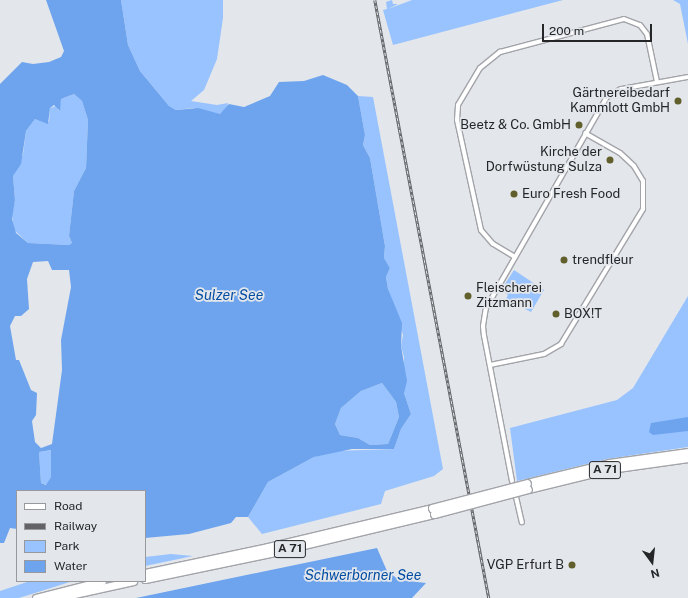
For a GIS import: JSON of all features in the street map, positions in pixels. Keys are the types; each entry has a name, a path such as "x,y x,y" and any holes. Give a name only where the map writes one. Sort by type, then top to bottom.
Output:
{"highway":[{"name":"A 71","path":"146,579 270,553 528,486 609,462 688,452"},
{"name":"A 71","path":"528,486 610,469 688,458"},
{"name":"A 71","path":"146,573 433,511"},
{"path":"36,598 98,582"},
{"path":"56,598 128,582"}],"street":[{"path":"515,257 493,244 481,230 457,120 458,104 480,68 500,52 624,19 637,24 647,34 657,82"},
{"path":"512,481 484,334 484,316 490,299 603,102 613,92 688,76"},
{"path":"490,365 544,354 561,344 640,215 644,191 638,171 620,153 585,133"},
{"path":"516,497 522,522"}],"green space":[{"path":"121,0 223,0 223,18 217,59 204,90 191,101 217,105 228,103 227,109 220,114 213,114 193,108 176,110 169,106 140,71 128,45"},
{"path":"392,0 393,4 398,4 388,9 412,0 563,0 393,45 383,10 387,9 386,2"},
{"path":"673,0 688,0 688,44 680,4"},
{"path":"74,94 82,101 88,120 86,168 74,191 69,236 72,243 69,245 28,243 14,230 12,215 15,200 13,176 23,154 26,131 35,119 49,122 50,108 56,106 59,111 61,99"},
{"path":"358,96 373,97 443,469 434,476 385,491 381,504 262,534 248,517 268,482 314,457 332,451 394,449 401,429 411,414 404,393 404,357 401,346 403,335 388,289 386,277 390,268 384,258 385,246 370,158 363,145 365,135"},
{"path":"514,270 544,290 531,312 506,299 508,295 501,290"},
{"path":"688,296 688,447 607,459 517,481 510,428 617,400 633,388"},
{"path":"382,383 396,402 399,417 388,444 370,445 358,438 340,435 335,424 341,408 361,391"},
{"path":"52,450 51,477 47,485 41,483 39,452"},
{"path":"171,554 193,556 146,566 146,557"},
{"path":"27,582 70,582 19,598 0,598 0,591"}],"water":[{"name":"Sulzer See","path":"46,0 121,0 128,45 140,71 169,106 176,110 198,108 220,114 229,104 244,107 270,96 279,82 304,81 323,75 347,85 358,96 365,135 363,145 370,158 385,246 384,258 390,268 386,277 388,289 402,323 401,346 407,381 404,393 411,414 401,429 394,449 352,449 314,457 268,482 248,517 236,517 231,523 189,534 146,538 146,490 16,490 16,529 10,528 4,543 0,543 0,84 22,62 33,64 49,62 61,57 64,51","holes":["74,94 82,101 88,120 86,168 74,191 69,236 72,243 69,245 28,243 16,233 12,219 15,200 13,176 21,164 26,131 35,119 48,124 50,108 54,105 60,111 61,99","48,261 52,270 69,270 71,287 61,340 62,370 52,444 41,448 35,442 32,421 36,415 37,393 31,390 19,360 16,360 10,326 15,316 21,316 29,309 27,279 33,262","382,383 396,402 399,417 388,444 370,445 358,438 340,435 335,424 341,408 361,391","51,450 51,477 46,485 41,483 39,452"]},
{"path":"688,417 688,431 653,435 649,432 651,423"},
{"name":"Schwerborner See","path":"377,548 387,571 399,580 426,583 412,598 136,598"}],"railway":[{"path":"375,0 489,598"}],"place":[{"name":"Gärtnereibedarf Kammlott GmbH","path":"678,101"},
{"name":"Beetz & Co. GmbH","path":"579,125"},
{"name":"Kirche der Dorfwüstung Sulza","path":"610,160"},
{"name":"Euro Fresh Food","path":"514,194"},
{"name":"trendfleur","path":"564,260"},
{"name":"Fleischerei Zitzmann","path":"468,296"},
{"name":"BOX!T","path":"556,314"},
{"name":"VGP Erfurt B","path":"572,565"}]}
